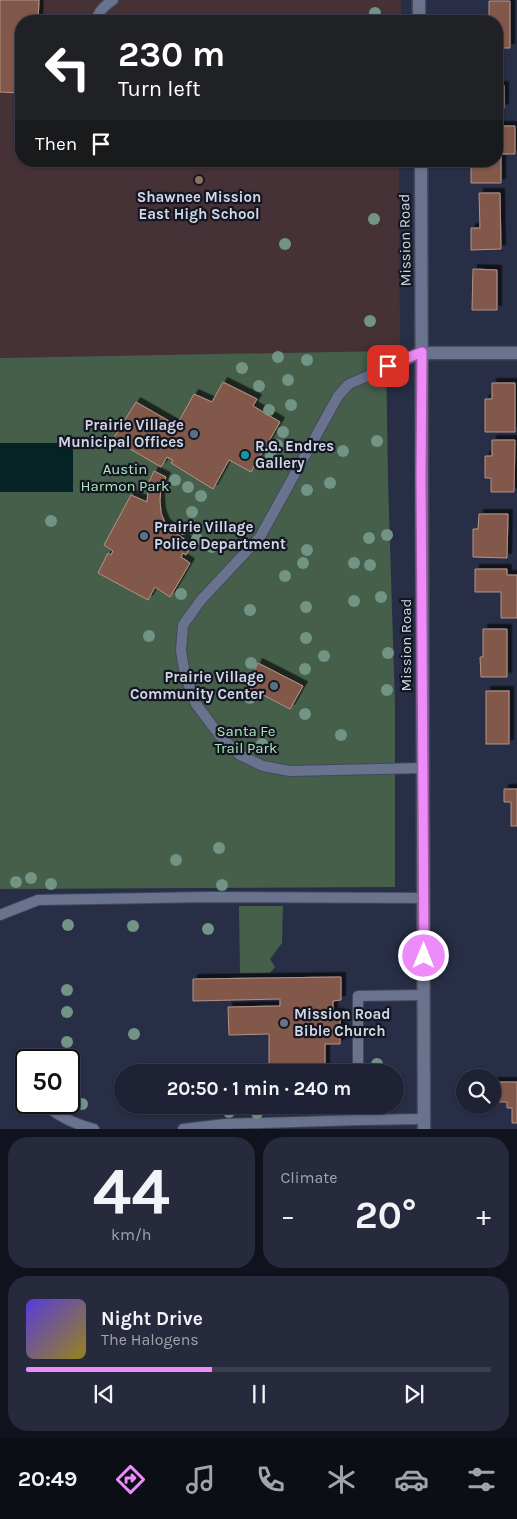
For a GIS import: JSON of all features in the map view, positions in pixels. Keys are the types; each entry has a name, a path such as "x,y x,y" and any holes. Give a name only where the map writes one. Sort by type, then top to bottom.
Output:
{"main road":[{"path":"419,0 419,15"},
{"name":"Mission Road","path":"421,167 424,1124"},
{"path":"422,352 517,353"}],"lane":[{"path":"98,15 106,4 112,0"},
{"path":"422,352 349,384 338,396 260,537 201,600 183,625 181,651 184,675 196,704 220,736 240,755 262,766 290,771 424,768"},
{"path":"0,915 38,900 210,897 424,898"},
{"path":"358,1064 358,996 424,995"},
{"path":"56,1114 79,1126 94,1129"},
{"path":"358,1114 358,1120"},
{"path":"183,1129 226,1124 358,1120 424,1124"}],"shaded area":[{"name":"Shawnee Mission East High School","path":"0,0 401,0 401,15 15,15 15,167 399,167 400,351 0,358"},
{"path":"0,443 73,443 73,492 0,492"}],"green space":[{"name":"Santa Fe Trail Park","path":"386,351 395,706 395,887 0,889 0,358"},
{"path":"239,906 283,906 282,943 270,959 275,967 270,973 240,973"}],"building":[{"path":"0,0 39,0 38,15 15,15 15,93 0,92"},
{"path":"489,1 510,1 510,48 503,48 503,15 489,15"},
{"path":"503,86 504,86 503,108"},
{"path":"503,126 515,126 515,154 503,154"},
{"path":"471,167 501,167 501,183 471,183"},
{"path":"479,193 500,193 501,249 471,250 471,228 480,228"},
{"path":"473,269 497,270 497,310 472,310"},
{"name":"Prairie Village Municipal Offices","path":"223,382 257,399 253,406 280,422 251,472 229,460 213,489 171,463 173,460 167,457 161,467 113,439 136,402 183,429 186,427 179,421 194,394 212,402"},
{"path":"492,383 515,383 515,432 485,432 485,399 492,399"},
{"path":"492,440 515,440 514,492 491,492 491,478 485,478 485,456 492,456"},
{"name":"Prairie Village Police Department","path":"154,471 166,477 161,489 160,500 161,513 165,523 192,544 186,555 183,553 181,557 190,563 170,597 155,587 148,600 98,573 108,553 111,555 113,551 104,545 131,495 147,502 149,482"},
{"path":"479,514 508,514 507,558 473,557 473,529 478,529"},
{"path":"475,569 507,569 507,575 517,575 517,618 501,618 501,592 475,592"},
{"path":"483,629 507,629 507,677 481,677 480,657 483,657"},
{"name":"Prairie Village Community Center","path":"258,663 303,686 290,709 246,686"},
{"path":"486,691 509,691 509,744 486,744"},
{"path":"504,789 517,789 517,826 511,826 511,802 504,802"},
{"name":"Mission Road Bible Church","path":"341,977 341,1000 333,1001 333,1013 340,1013 340,1044 325,1044 325,1064 269,1064 269,1034 229,1035 228,1007 280,1006 280,999 193,1001 193,979"},
{"path":"501,1082 517,1082 517,1123 512,1123 512,1108 507,1108 507,1102 501,1102"}],"place":[{"name":"Shawnee Mission East High School","path":"199,180"},
{"name":"Prairie Village Municipal Offices","path":"194,434"},
{"name":"R.G. Endres Gallery","path":"245,455"},
{"name":"Prairie Village Police Department","path":"144,536"},
{"name":"Prairie Village Community Center","path":"274,686"},
{"name":"Mission Road Bible Church","path":"284,1023"}],"route":[{"path":"388,366 422,352 424,956"}],"park label":[{"name":"Austin Harmon Park","path":"125,478"}]}
